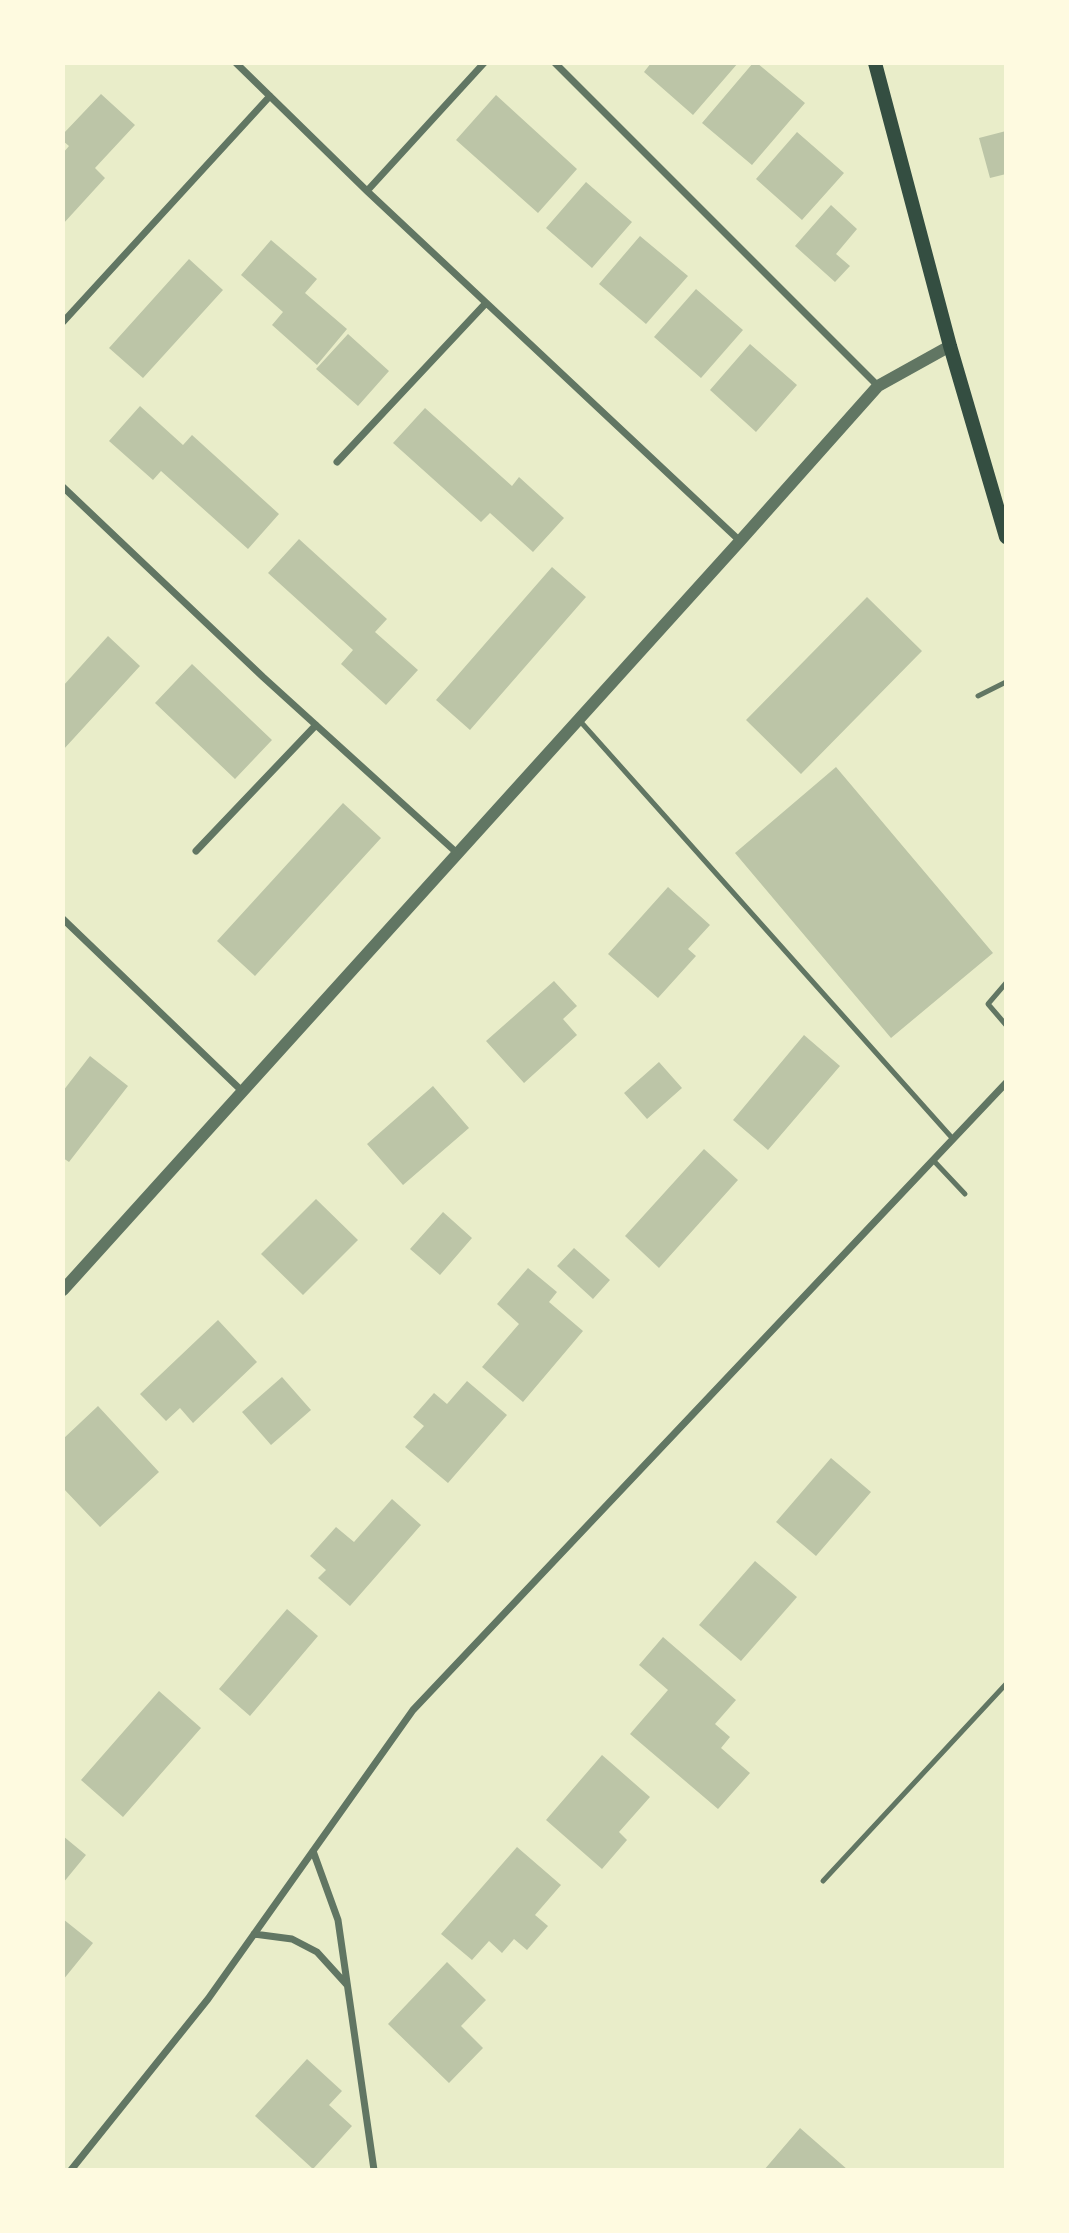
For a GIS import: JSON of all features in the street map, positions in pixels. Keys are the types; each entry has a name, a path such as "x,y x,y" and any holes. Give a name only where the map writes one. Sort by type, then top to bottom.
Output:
{"main road":[{"path":"875,63 950,346 1006,537"}],"street":[{"path":"236,63 367,191 740,541"},
{"path":"367,191 484,63"},
{"path":"555,63 878,386"},
{"path":"63,322 270,96"},
{"path":"337,462 486,303"},
{"path":"63,1290 878,386 950,346"},
{"path":"63,487 316,725 457,853"},
{"path":"196,852 316,725"},
{"path":"63,919 242,1091"},
{"path":"71,2170 208,1999 413,1710 1006,1083"},
{"path":"313,1851 338,1920 374,2170"},
{"path":"254,1934 292,1939 317,1952 347,1986"}],"lane":[{"path":"978,696 1006,682"},
{"path":"579,719 953,1139"},
{"path":"1006,983 988,1004 1006,1025"},
{"path":"933,1160 965,1194"},
{"path":"823,1881 1006,1684"}],"building":[{"path":"651,63 738,63 693,115 644,72"},
{"path":"753,63 757,63 805,103 752,165 702,123"},
{"path":"101,94 135,125 95,168 105,178 63,224 63,153 69,146 63,141 63,134"},
{"path":"496,95 577,169 538,213 456,140"},
{"path":"1006,131 1006,174 990,178 979,138"},
{"path":"797,132 844,173 802,220 756,179"},
{"path":"586,182 632,222 592,268 546,228"},
{"path":"831,205 857,229 836,254 850,266 835,282 795,246"},
{"path":"640,236 688,276 646,324 599,284"},
{"path":"271,240 317,279 305,293 347,329 317,365 272,325 283,312 241,275"},
{"path":"189,259 223,290 143,378 109,348"},
{"path":"696,289 743,330 701,378 654,337"},
{"path":"348,334 389,371 358,406 316,369"},
{"path":"750,344 797,385 756,432 710,390"},
{"path":"140,406 183,445 192,435 279,514 248,549 161,471 153,480 109,441"},
{"path":"425,408 512,486 519,477 564,518 533,552 490,513 481,522 393,443"},
{"path":"299,539 387,619 375,632 418,670 386,705 341,664 353,650 268,573"},
{"path":"552,567 586,597 470,730 436,700"},
{"path":"867,597 922,651 801,774 746,720"},
{"path":"108,636 140,666 63,750 63,686"},
{"path":"192,664 272,740 235,779 155,703"},
{"path":"836,767 993,953 891,1038 735,853"},
{"path":"343,803 381,838 255,976 217,941"},
{"path":"668,887 710,925 688,949 696,956 658,998 608,954"},
{"path":"554,981 577,1006 563,1019 577,1035 524,1083 486,1041"},
{"path":"804,1035 840,1066 768,1150 733,1120"},
{"path":"90,1056 128,1086 69,1162 63,1158 63,1091"},
{"path":"659,1062 682,1088 647,1119 624,1093"},
{"path":"433,1086 469,1128 403,1185 367,1144"},
{"path":"704,1149 738,1180 659,1268 625,1236"},
{"path":"316,1199 358,1240 303,1295 261,1254"},
{"path":"443,1212 472,1238 440,1275 410,1249"},
{"path":"574,1248 610,1280 593,1299 557,1266"},
{"path":"528,1268 557,1292 549,1302 583,1331 523,1402 482,1367 519,1324 497,1304"},
{"path":"218,1320 257,1362 193,1423 180,1408 166,1421 140,1394"},
{"path":"282,1377 311,1410 271,1445 242,1412"},
{"path":"467,1381 507,1415 448,1483 405,1447 424,1426 413,1417 434,1393 447,1404"},
{"path":"98,1406 159,1472 100,1527 63,1488 63,1439"},
{"path":"831,1458 871,1492 816,1556 776,1522"},
{"path":"392,1499 421,1525 350,1606 318,1578 326,1570 310,1556 336,1527 354,1542"},
{"path":"755,1561 797,1597 741,1661 699,1625"},
{"path":"287,1609 318,1636 250,1716 219,1689"},
{"path":"663,1637 736,1700 715,1724 730,1737 721,1748 750,1773 718,1809 630,1734 668,1690 639,1665"},
{"path":"159,1691 201,1728 123,1817 81,1780"},
{"path":"602,1755 650,1797 619,1832 627,1840 602,1869 546,1820"},
{"path":"63,1836 86,1855 63,1883"},
{"path":"517,1847 561,1885 535,1915 548,1926 527,1950 514,1939 502,1953 489,1941 472,1960 441,1934"},
{"path":"63,1919 93,1943 63,1980"},
{"path":"447,1962 486,2000 461,2026 483,2048 449,2083 388,2024"},
{"path":"307,2059 342,2091 329,2105 352,2126 313,2169 255,2116"},
{"path":"800,2128 848,2170 764,2170"}]}
